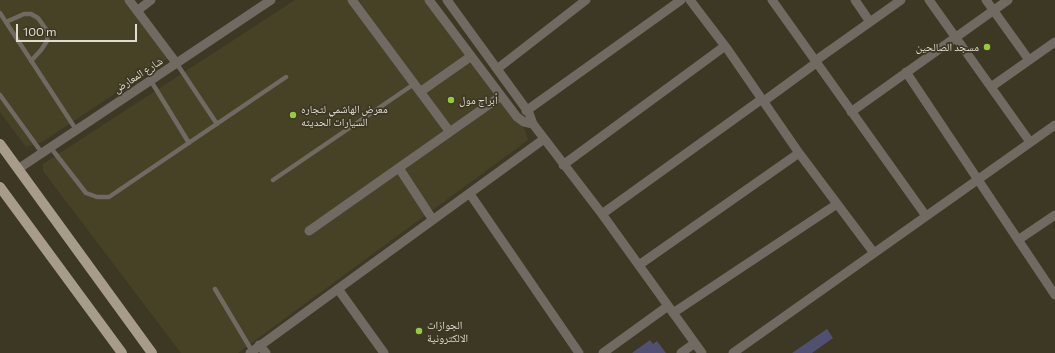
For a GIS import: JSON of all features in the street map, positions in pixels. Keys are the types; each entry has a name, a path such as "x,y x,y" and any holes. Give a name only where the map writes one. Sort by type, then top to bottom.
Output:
{"main road":[{"path":"0,144 152,353"},
{"path":"0,187 122,353"}],"street":[{"path":"129,0 177,64"},
{"path":"137,11 152,0"},
{"name":"شارع المعارض","path":"18,169 271,0"},
{"path":"352,0 450,132"},
{"path":"429,0 470,57 520,120 533,124"},
{"path":"447,0 526,110 533,124 602,214 702,353"},
{"path":"497,69 586,0"},
{"path":"526,110 681,0"},
{"path":"690,0 725,46 799,153 874,253"},
{"path":"772,0 926,216"},
{"path":"855,0 870,22"},
{"path":"602,214 901,0"},
{"path":"929,0 1030,142"},
{"path":"986,0 1029,60"},
{"path":"851,112 1008,0"},
{"path":"991,87 1055,42"},
{"path":"563,165 725,46"},
{"path":"420,92 470,57"},
{"path":"906,72 1055,295"},
{"path":"308,232 501,96"},
{"path":"733,353 1055,125"},
{"path":"254,350 544,139"},
{"path":"639,265 799,153"},
{"path":"399,168 433,220"},
{"path":"470,194 579,353"},
{"path":"603,353 837,204"},
{"path":"1018,240 1055,215"},
{"path":"338,289 384,353"},
{"path":"681,353 695,343"},
{"path":"254,350 266,353"}],"lane":[{"path":"0,13 76,131"},
{"path":"6,22 24,14 31,14 38,18 48,32 47,41 41,50 31,60"},
{"path":"177,64 217,124"},
{"path":"51,148 86,193 97,197 109,197 286,78"},
{"path":"151,81 189,143"},
{"path":"273,180 414,84"},
{"path":"0,95 42,153"},
{"path":"215,289 254,350"}],"shaded area":[{"path":"0,0 133,0 163,43 175,54 42,142 26,147 0,112"},
{"path":"295,0 425,0 525,130 528,140 238,353 181,353 43,171 43,164"}],"building":[{"path":"827,329 833,338 812,353 792,353"},
{"path":"650,340 653,344 657,341 666,353 632,353"}],"place":[{"name":"مسجد الصالحين","path":"987,47"},
{"name":"أبراج مول","path":"451,100"},
{"name":"معرض الهاشمي لتجاره السيارات الحديثه","path":"293,115"},
{"name":"الجوازات الالكترونية","path":"419,331"}]}
